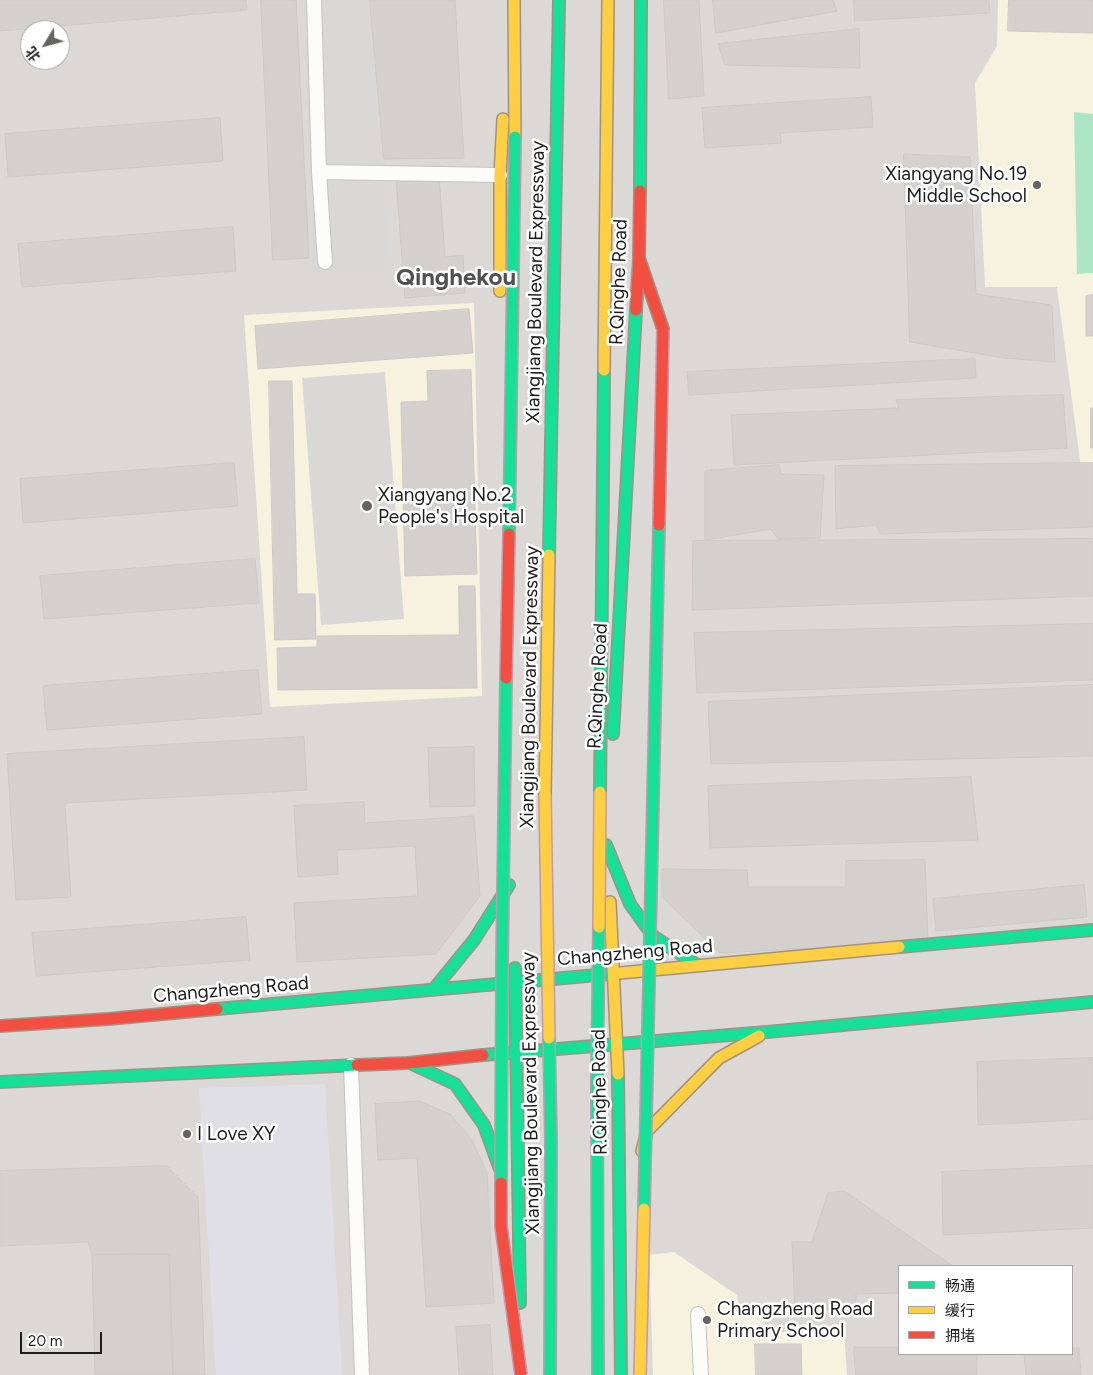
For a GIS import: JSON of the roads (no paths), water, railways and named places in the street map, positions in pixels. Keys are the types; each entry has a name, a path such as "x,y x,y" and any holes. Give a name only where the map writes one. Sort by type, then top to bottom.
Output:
{"main road":[{"path":"513,0 515,137 502,953 501,1226 520,1375"},
{"path":"513,0 500,175 501,307 515,833"},
{"name":"Xiangjiang Boulevard Expressway","path":"550,1375 551,1143 544,795 559,0"},
{"path":"598,1375 597,1061 608,0"},
{"name":"R.Qinghe Road","path":"620,1375 621,1232 617,1043 606,845 639,258 641,0"},
{"path":"639,258 663,328 640,1375"},
{"path":"606,845 630,904 653,936 697,965"},
{"path":"434,989 474,940 516,873 516,897"},
{"name":"Changzheng Road","path":"0,1026 108,1019 1093,930"},
{"path":"516,952 520,1375"},
{"path":"0,1082 408,1062 516,1051 767,1032 1093,1002"},
{"path":"621,1232 647,1131 720,1058 767,1032"},
{"path":"408,1062 456,1084 484,1125 520,1222"}],"lane":[{"path":"314,0 319,172 324,262"},
{"path":"319,172 500,175"},
{"path":"351,1065 362,1375"},
{"path":"698,1314 701,1375"}],"place":[{"name":"Xiangyang No.19 Middle School","path":"1037,185"},
{"name":"Xiangyang No.2 People's Hospital","path":"367,506"},
{"name":"I Love XY","path":"187,1134"},
{"name":"Changzheng Road Primary School","path":"707,1320"}],"district":[{"name":"Qinghekou","path":"456,278"}]}
